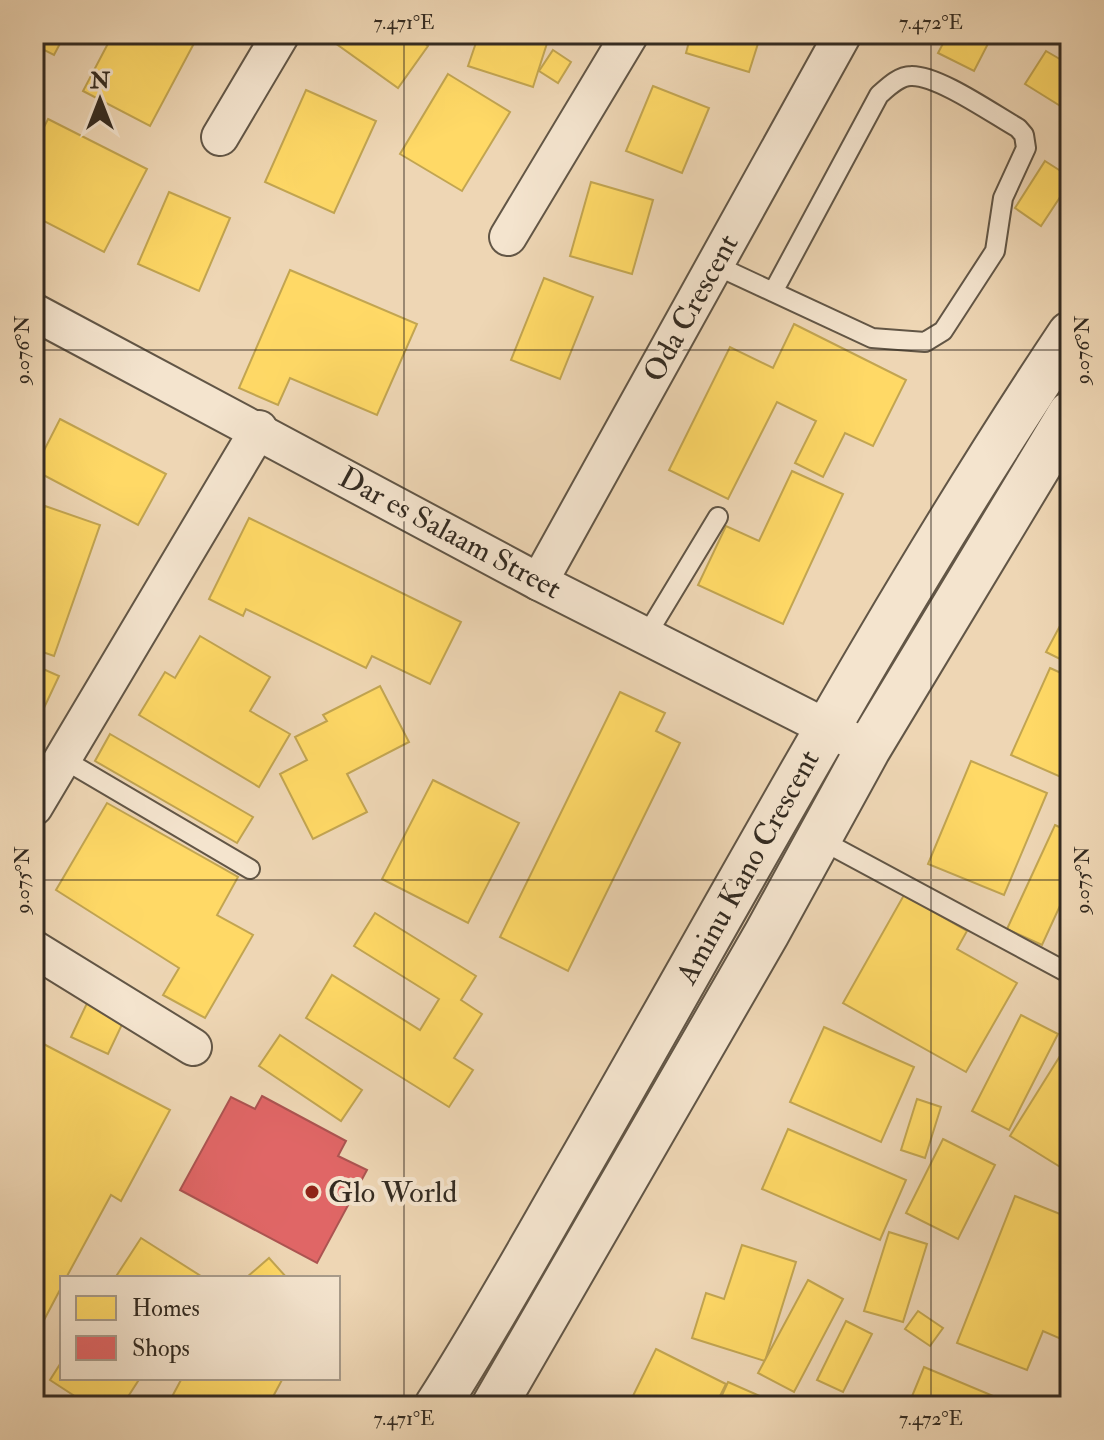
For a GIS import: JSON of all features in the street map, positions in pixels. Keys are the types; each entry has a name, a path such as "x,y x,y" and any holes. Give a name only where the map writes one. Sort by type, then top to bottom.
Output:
{"street":[{"path":"220,137 281,34"},
{"path":"508,237 630,34"},
{"name":"Oda Crescent","path":"539,582 843,34"},
{"name":"Dar es Salaam Street","path":"34,312 259,429 539,582 868,749"},
{"name":"Aminu Kano Crescent","path":"437,1406 731,901 826,728 1017,412 1070,334"},
{"name":"Aminu Kano Crescent","path":"496,1405 868,749 1070,414"},
{"path":"34,807 259,429"},
{"path":"34,949 193,1047"}],"lane":[{"path":"715,265 773,292 872,338 925,342 943,331 995,251 1003,198 1026,148 1024,135 1018,128 933,81 910,75 893,82 879,95 773,292"},
{"path":"646,636 718,517"},
{"path":"63,759 250,869"},
{"path":"819,839 1070,974"}],"building: Homes":[{"path":"34,34 65,34 54,55 34,45"},
{"path":"113,34 199,34 150,126 83,91"},
{"path":"341,34 412,34 428,46 398,88 335,43"},
{"path":"479,34 550,34 533,87 468,66"},
{"path":"691,34 761,34 749,72 686,53"},
{"path":"948,34 993,34 974,71 938,53"},
{"path":"553,50 571,62 558,83 539,71"},
{"path":"1046,51 1070,65 1070,112 1025,84"},
{"path":"448,74 510,112 462,191 400,154"},
{"path":"653,86 709,108 682,173 626,151"},
{"path":"306,90 376,121 334,213 265,182"},
{"path":"48,119 147,169 104,252 34,216 34,147"},
{"path":"1045,161 1070,177 1070,182 1041,226 1015,208"},
{"path":"591,182 653,200 632,274 570,256"},
{"path":"169,192 230,218 199,291 138,264"},
{"path":"290,270 417,324 377,415 290,378 278,405 239,388"},
{"path":"544,278 593,297 560,379 511,360"},
{"path":"794,324 906,380 873,446 845,433 823,477 795,463 816,421 777,402 728,499 669,470 730,347 773,368"},
{"path":"60,419 166,474 138,525 34,470"},
{"path":"792,471 843,494 783,624 698,585 726,526 759,541"},
{"path":"45,506 100,525 54,656 34,649 34,538"},
{"path":"249,518 461,622 430,684 372,656 366,668 246,609 243,616 209,599"},
{"path":"1070,607 1070,664 1046,652"},
{"path":"200,636 270,677 250,711 290,734 259,787 139,715 165,672 175,678"},
{"path":"34,665 59,676 34,729"},
{"path":"1050,668 1070,677 1070,781 1011,755"},
{"path":"380,686 409,742 347,774 367,812 313,839 280,774 307,760 295,737 327,721 323,715"},
{"path":"620,692 665,713 656,731 680,743 568,971 500,937"},
{"path":"110,734 253,817 237,843 95,761"},
{"path":"971,761 1047,793 1004,895 928,864"},
{"path":"433,780 519,823 468,923 382,879"},
{"path":"107,803 238,877 217,915 253,935 205,1018 163,995 179,968 56,890"},
{"path":"1055,825 1070,832 1070,884 1042,945 1007,929"},
{"path":"904,895 967,931 957,949 1017,983 966,1072 843,1003"},
{"path":"375,913 476,976 461,1000 482,1014 454,1058 473,1070 449,1107 306,1018 332,975 420,1030 439,999 354,946"},
{"path":"34,990 39,992 42,1011 34,1022"},
{"path":"89,999 126,1016 108,1054 71,1037"},
{"path":"1021,1015 1058,1034 1009,1130 972,1111"},
{"path":"824,1027 914,1067 881,1142 790,1102"},
{"path":"280,1035 362,1090 341,1121 259,1066"},
{"path":"34,1039 170,1110 121,1201 111,1195 67,1276 60,1276 60,1290 34,1339"},
{"path":"1070,1040 1070,1173 1010,1136"},
{"path":"917,1099 941,1107 925,1158 901,1150"},
{"path":"788,1129 906,1180 880,1240 762,1189"},
{"path":"943,1139 995,1165 958,1239 906,1213"},
{"path":"1015,1196 1070,1218 1070,1336 1068,1342 1043,1331 1027,1370 957,1343"},
{"path":"889,1232 927,1244 903,1322 864,1311"},
{"path":"141,1238 201,1276 116,1276"},
{"path":"742,1245 796,1262 765,1361 692,1338 706,1293 724,1299"},
{"path":"269,1258 285,1276 248,1276"},
{"path":"808,1280 843,1299 794,1392 758,1373"},
{"path":"918,1311 943,1328 930,1346 905,1329"},
{"path":"846,1321 872,1334 843,1392 817,1380"},
{"path":"656,1349 726,1384 715,1406 628,1406"},
{"path":"60,1364 60,1380 139,1380 122,1406 90,1406 50,1380"},
{"path":"924,1367 998,1398 994,1406 908,1406"},
{"path":"181,1380 282,1380 268,1406 167,1406"},
{"path":"728,1382 780,1405 780,1406 717,1406"}],"building: Shops":[{"path":"262,1096 346,1141 338,1156 367,1170 317,1263 180,1190 231,1097 255,1109"}],"place":[{"name":"Glo World","path":"312,1192"}]}
